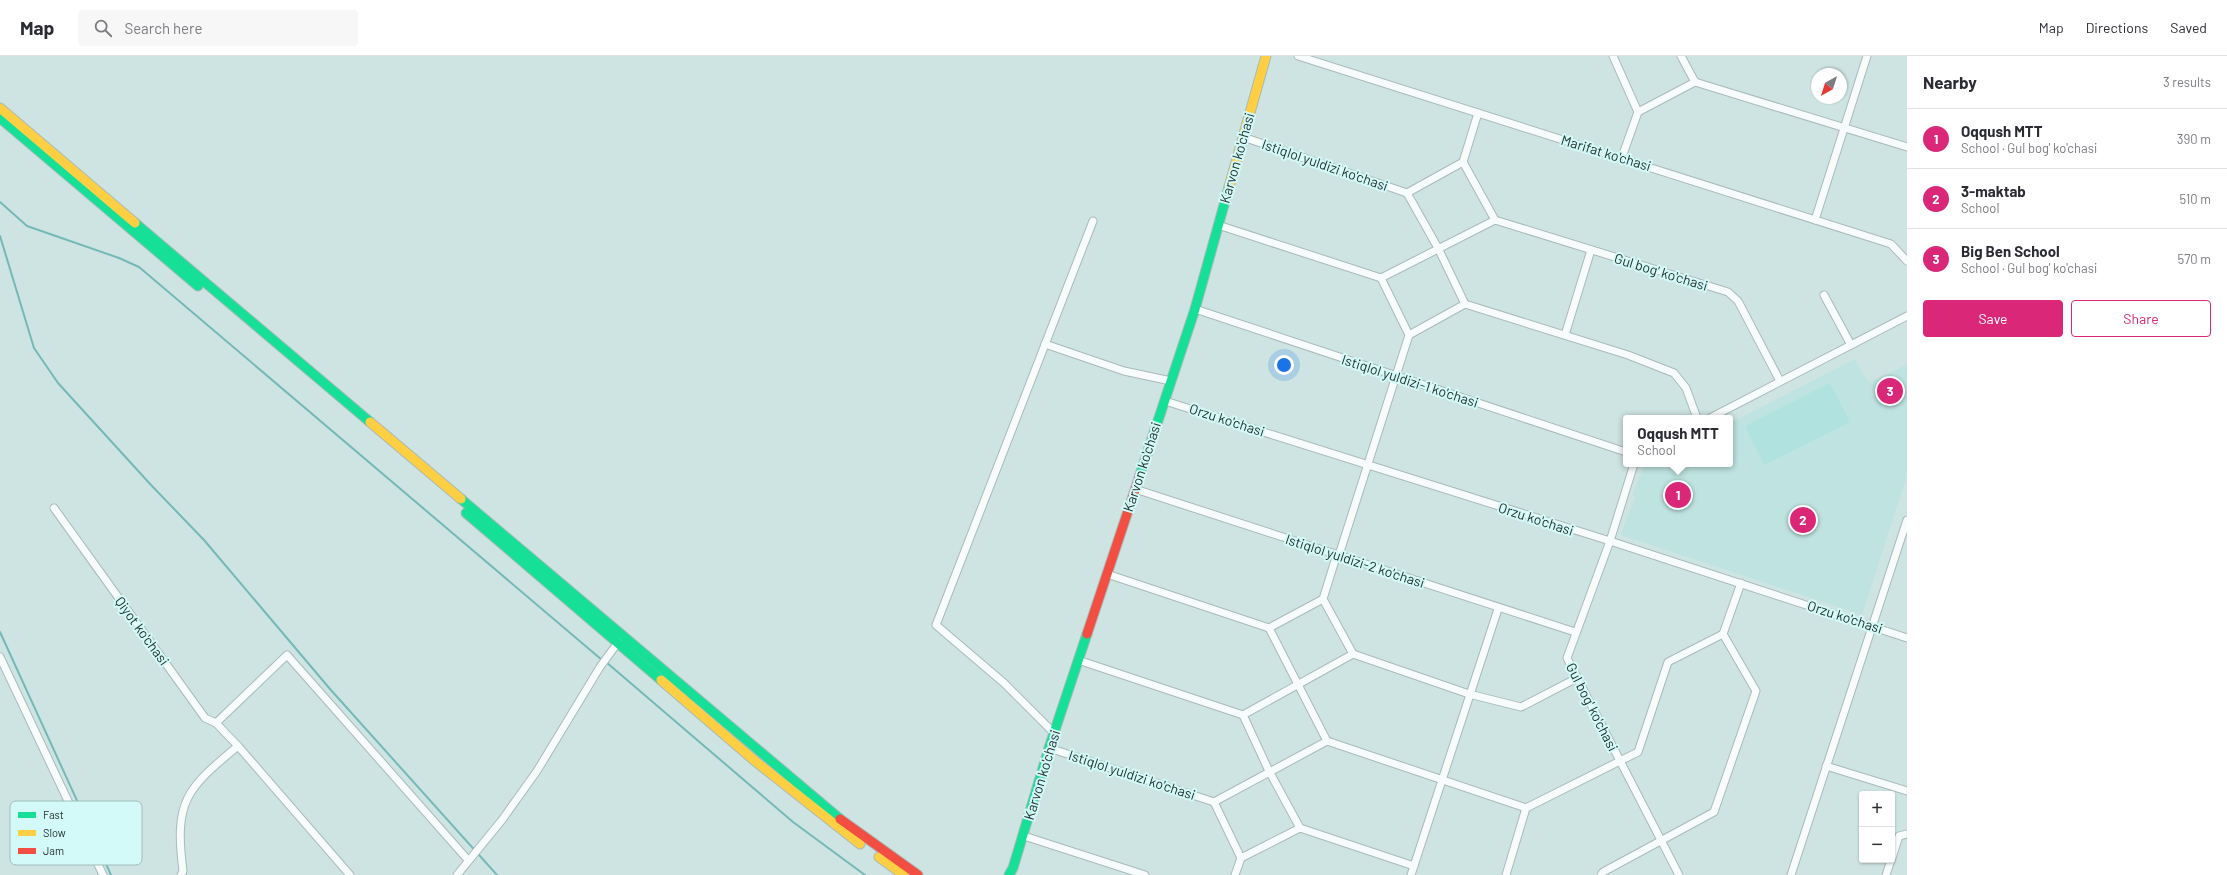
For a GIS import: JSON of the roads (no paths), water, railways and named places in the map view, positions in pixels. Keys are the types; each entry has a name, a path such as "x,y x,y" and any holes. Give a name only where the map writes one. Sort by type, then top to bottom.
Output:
{"main road":[{"name":"Karvon ko'chasi","path":"1009,875 1013,868 1024,836 1049,748 1195,309 1266,56"},
{"path":"0,108 620,639 756,761 831,822 904,875"},
{"path":"0,118 620,639 864,838 918,875"}],"street":[{"name":"Marifat ko'chasi","path":"1298,56 1622,157 1891,244 1907,261"},
{"path":"1612,56 1638,112"},
{"path":"1682,56 1695,82"},
{"path":"1815,220 1867,56"},
{"path":"1622,157 1638,112 1695,82 1907,147"},
{"path":"1465,304 1438,248 1407,193 1463,162 1478,113"},
{"name":"Istiqlol yuldizi ko'chasi","path":"1243,137 1407,193"},
{"path":"1218,225 1381,278 1495,220 1463,162"},
{"name":"Gul bog' ko'chasi","path":"1495,220 1728,292 1738,301 1745,312 1780,381"},
{"path":"1054,733 1004,683 936,625 1093,221"},
{"path":"1565,335 1591,250"},
{"path":"1381,278 1409,335"},
{"path":"1824,295 1851,345"},
{"path":"1269,628 1323,599 1409,335 1465,304 1628,355 1674,373 1686,388 1696,415"},
{"name":"Istiqlol yuldizi-1 ko'chasi","path":"1195,309 1623,451"},
{"path":"1716,415 1907,316"},
{"path":"1045,344 1117,369 1171,381"},
{"name":"Orzu ko'chasi","path":"1165,401 1610,541 1907,638"},
{"name":"Gul bog' ko'chasi","path":"1633,467 1610,541 1575,632 1567,658 1679,875"},
{"name":"Istiqlol yuldizi-2 ko'chasi","path":"1135,489 1575,632"},
{"name":"Qiyot ko'chasi","path":"54,508 205,718 216,723 238,746 350,875"},
{"path":"1791,875 1907,520"},
{"path":"1107,574 1269,628 1327,741 1444,779 1526,808 1620,761"},
{"path":"1601,875 1602,872 1661,839 1714,812 1756,692 1723,634 1740,583"},
{"path":"1323,599 1353,654 1469,694 1521,707 1577,678"},
{"path":"1411,875 1444,779 1469,694 1498,608"},
{"name":"Gul bog' ko'chasi","path":"1620,761 1638,752 1668,662 1723,634"},
{"path":"457,875 469,858 482,845 538,771 600,667 620,639"},
{"path":"1078,660 1243,715 1298,687 1353,654"},
{"path":"216,723 287,655 469,858"},
{"path":"0,657 68,801"},
{"path":"1243,715 1269,771 1300,828 1414,866"},
{"path":"1241,858 1214,802 1327,741"},
{"path":"181,875 183,871 179,840 180,820 185,802 194,786 205,773 238,746"},
{"name":"Istiqlol yuldizi ko'chasi","path":"1049,748 1214,802"},
{"path":"1826,766 1907,792"},
{"path":"1506,875 1526,808"},
{"path":"1235,875 1241,858 1300,828"},
{"path":"1895,849 1899,836 1907,834"},
{"path":"1024,836 1145,875"},
{"path":"1886,875 1890,863"},
{"path":"98,865 103,875"}],"waterway":[{"path":"0,202 27,226 119,258 139,267 602,660"},
{"path":"0,236 34,348 58,383 151,485 204,540 330,689 497,875"},
{"path":"0,632 77,801"},
{"path":"606,662 793,822 865,875"},
{"path":"106,865 111,875"}],"place":[{"name":"Big Ben School","path":"1890,391"},
{"name":"Oqqush MTT","path":"1678,495"},
{"name":"3-maktab","path":"1803,520"}]}
